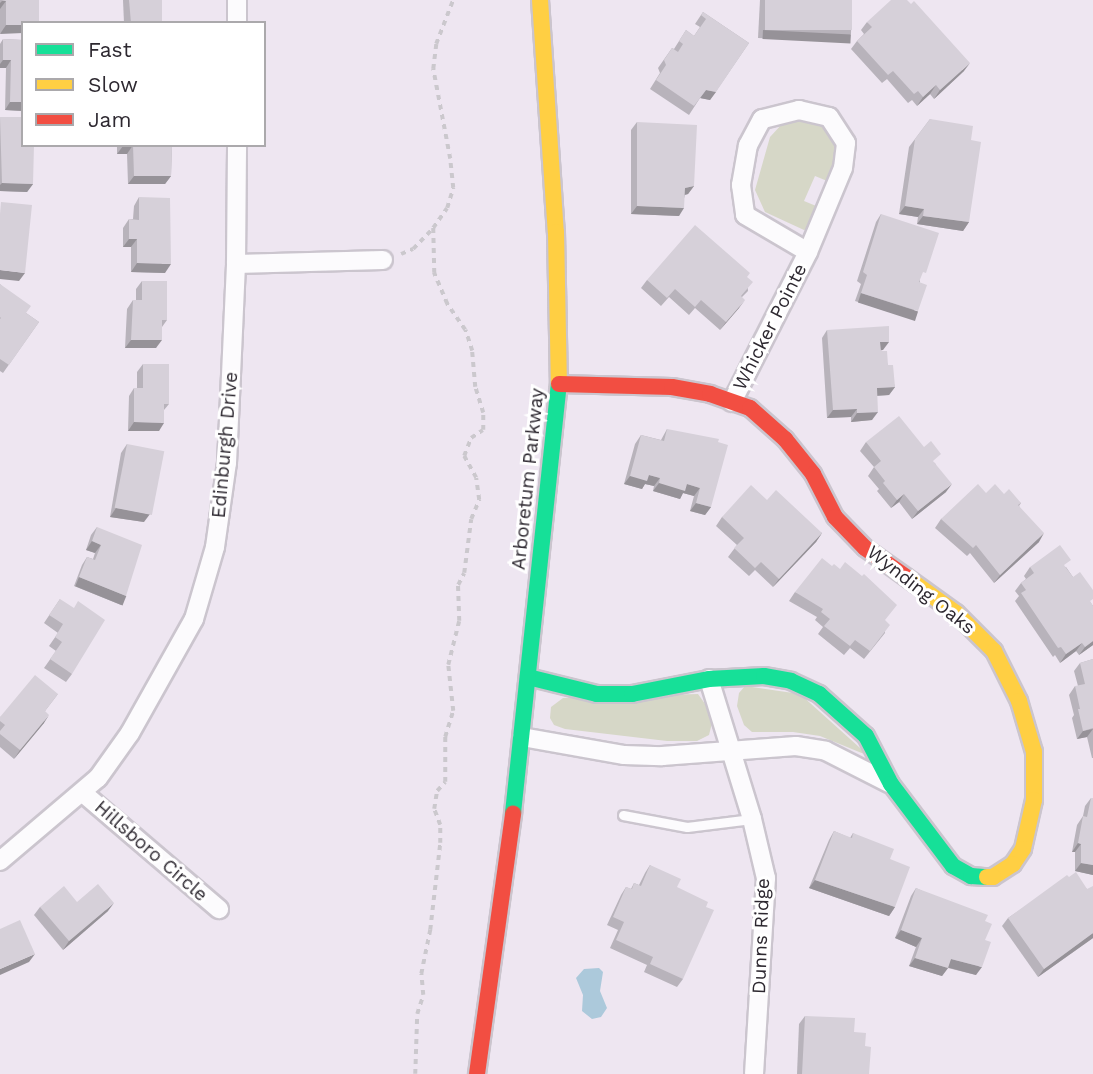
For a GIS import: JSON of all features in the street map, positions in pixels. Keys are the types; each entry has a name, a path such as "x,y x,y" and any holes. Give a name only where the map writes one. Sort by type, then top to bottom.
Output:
{"street":[{"path":"237,0 237,21"},
{"name":"Arboretum Parkway","path":"477,1074 495,960 522,737 559,384 556,232 540,0"},
{"name":"Whicker Pointe","path":"732,402 808,252 843,168 846,143 829,117 799,110 762,119 748,145 741,185 745,215 808,252"},
{"name":"Edinburgh Drive","path":"0,861 83,793 130,733 194,619 215,547 227,463 236,264 237,147"},
{"path":"236,264 383,260"},
{"name":"Wynding Oaks","path":"528,677 597,694 632,694 709,679 764,676 791,681 819,694 866,736 891,784 953,866 971,876 993,877 1013,864 1023,849 1034,800 1034,752 1019,701 994,650 977,631 929,592 865,548 835,517 813,474 785,439 750,408 672,387 559,384"},
{"name":"Dunns Ridge","path":"709,679 752,819 766,878 754,1074"},
{"name":"Wynding Oaks","path":"522,737 624,755 694,756 764,746 796,746 826,751 891,784"},
{"name":"Hillsboro Circle","path":"83,793 219,909"},
{"name":"Arboretum Parkway","path":"489,1074 495,960"}],"lane":[{"path":"623,815 687,827 752,819"}],"path":[{"path":"383,260 413,249 447,208 453,188 433,69 436,44 453,0"},
{"path":"415,1074 417,1014 423,995 421,974 430,930 440,843 440,825 434,809 437,791 445,782 445,737 453,711 448,665 459,621 458,585 464,573 471,519 479,500 476,478 464,456 471,438 482,430 483,413 475,387 472,351 465,330 447,304 435,273 433,228"}],"green space":[{"path":"799,118 833,133 839,149 832,183 815,176 804,201 821,208 811,228 804,230 765,212 755,190 770,137 782,124"},
{"path":"745,686 800,694 869,756 820,736 793,732 752,732 744,725 737,706 739,693"},
{"path":"698,694 708,708 712,723 709,735 697,741 667,741 565,729 554,725 550,718 551,707 563,698"}],"water":[{"path":"599,968 603,972 600,991 607,1008 601,1017 592,1019 582,1011 583,995 576,978 584,969"}],"building":[{"path":"2,0 39,0 39,21 21,21 21,25 6,25 6,1"},
{"path":"129,0 162,0 162,21 131,21"},
{"path":"765,0 852,0 852,30 765,30"},
{"path":"891,0 907,0 911,4 914,1 970,63 940,90 936,85 923,97 918,91 914,94 893,71 888,75 857,41 872,27 867,22"},
{"path":"703,12 749,43 716,92 706,90 694,106 656,80 666,65 664,60 672,48 678,52 683,44 679,41 686,30 694,36 706,19 701,15"},
{"path":"3,39 21,40 21,102 10,102 11,60 3,60"},
{"path":"0,117 21,117 21,147 34,147 33,184 2,183"},
{"path":"930,119 973,126 971,140 981,142 969,222 923,216 924,209 905,206 915,139"},
{"path":"637,122 697,125 694,186 685,188 684,208 637,206"},
{"path":"133,147 172,147 171,176 134,176"},
{"path":"139,197 170,198 171,264 137,263 137,239 129,239 129,219 139,220"},
{"path":"1,202 32,205 25,273 0,270"},
{"path":"881,214 939,233 926,273 923,272 919,282 927,285 918,311 861,293 867,275 863,272"},
{"path":"695,225 750,273 747,277 753,282 741,296 745,300 726,322 701,300 695,307 675,289 667,298 647,280"},
{"path":"142,281 167,281 167,320 162,320 162,340 131,340 133,300 142,300"},
{"path":"0,284 31,306 26,313 39,322 9,365 0,359"},
{"path":"889,326 889,342 880,342 881,351 887,351 888,365 893,365 895,387 877,388 878,412 833,410 827,330"},
{"path":"143,364 169,364 169,404 164,404 164,423 134,422 134,388 143,388"},
{"path":"899,416 924,447 931,441 941,454 933,461 952,484 918,511 904,494 897,500 883,483 885,481 874,467 881,461 866,442"},
{"path":"667,429 719,439 718,442 728,445 711,507 696,503 700,488 687,484 685,491 659,483 660,478 649,475 647,481 630,476 641,435 664,441"},
{"path":"127,444 164,451 152,515 115,508"},
{"path":"978,484 986,493 995,484 1004,494 1009,489 1021,503 1018,505 1044,533 1000,575 976,545 973,548 941,519"},
{"path":"751,485 767,500 776,490 822,533 779,579 761,562 755,568 734,548 744,538 722,517"},
{"path":"97,527 142,545 126,596 79,577 87,557 95,560 101,545 92,541"},
{"path":"1060,545 1071,560 1064,565 1073,577 1080,572 1093,590 1093,599 1090,601 1093,606 1093,641 1085,647 1082,643 1066,654 1061,647 1058,648 1021,593 1026,590 1021,583 1034,573 1030,567"},
{"path":"822,558 840,569 845,562 862,576 864,574 897,605 885,620 890,625 870,651 855,640 850,646 824,626 830,619 821,612 823,609 795,592"},
{"path":"60,599 74,608 78,601 105,620 72,674 50,659 62,642 55,637 63,624 49,615"},
{"path":"1093,659 1093,728 1083,731 1075,686 1085,684 1080,663"},
{"path":"35,675 58,694 45,711 49,715 20,750 0,734 5,725 0,721 0,717"},
{"path":"1091,798 1093,865 1081,863 1081,844 1078,843 1083,816 1087,817"},
{"path":"834,831 852,838 853,833 894,849 890,859 910,867 895,907 815,880"},
{"path":"650,865 681,879 677,887 708,902 706,907 714,910 683,979 650,964 653,957 616,940 624,922 613,917 626,887 632,889 634,883 641,886"},
{"path":"1076,872 1087,889 1093,886 1093,933 1044,969 1008,918 1067,875 1069,877"},
{"path":"98,884 114,903 69,941 40,907 64,886 77,902"},
{"path":"916,888 988,915 985,921 992,924 985,940 991,942 982,967 951,959 948,968 915,958 922,938 901,930"},
{"path":"20,920 35,954 0,969 0,929"},
{"path":"805,1016 855,1018 854,1032 866,1033 865,1046 871,1047 869,1074 802,1074"}],"traffic: fast":[{"path":"513,813 559,383"},
{"path":"528,677 597,694 632,694 709,679 764,676 791,681 819,694 866,736 891,784 953,866 971,876 987,877"}],"traffic: slow":[{"path":"540,0 556,232 559,383"},
{"path":"906,577 956,613 994,651 1019,701 1034,752 1034,800 1023,849 1013,864 993,877 987,877"}],"traffic: jam":[{"path":"559,384 672,387 710,394 750,408 785,439 813,474 835,517 865,548 906,577"},
{"path":"477,1074 513,813"}]}
